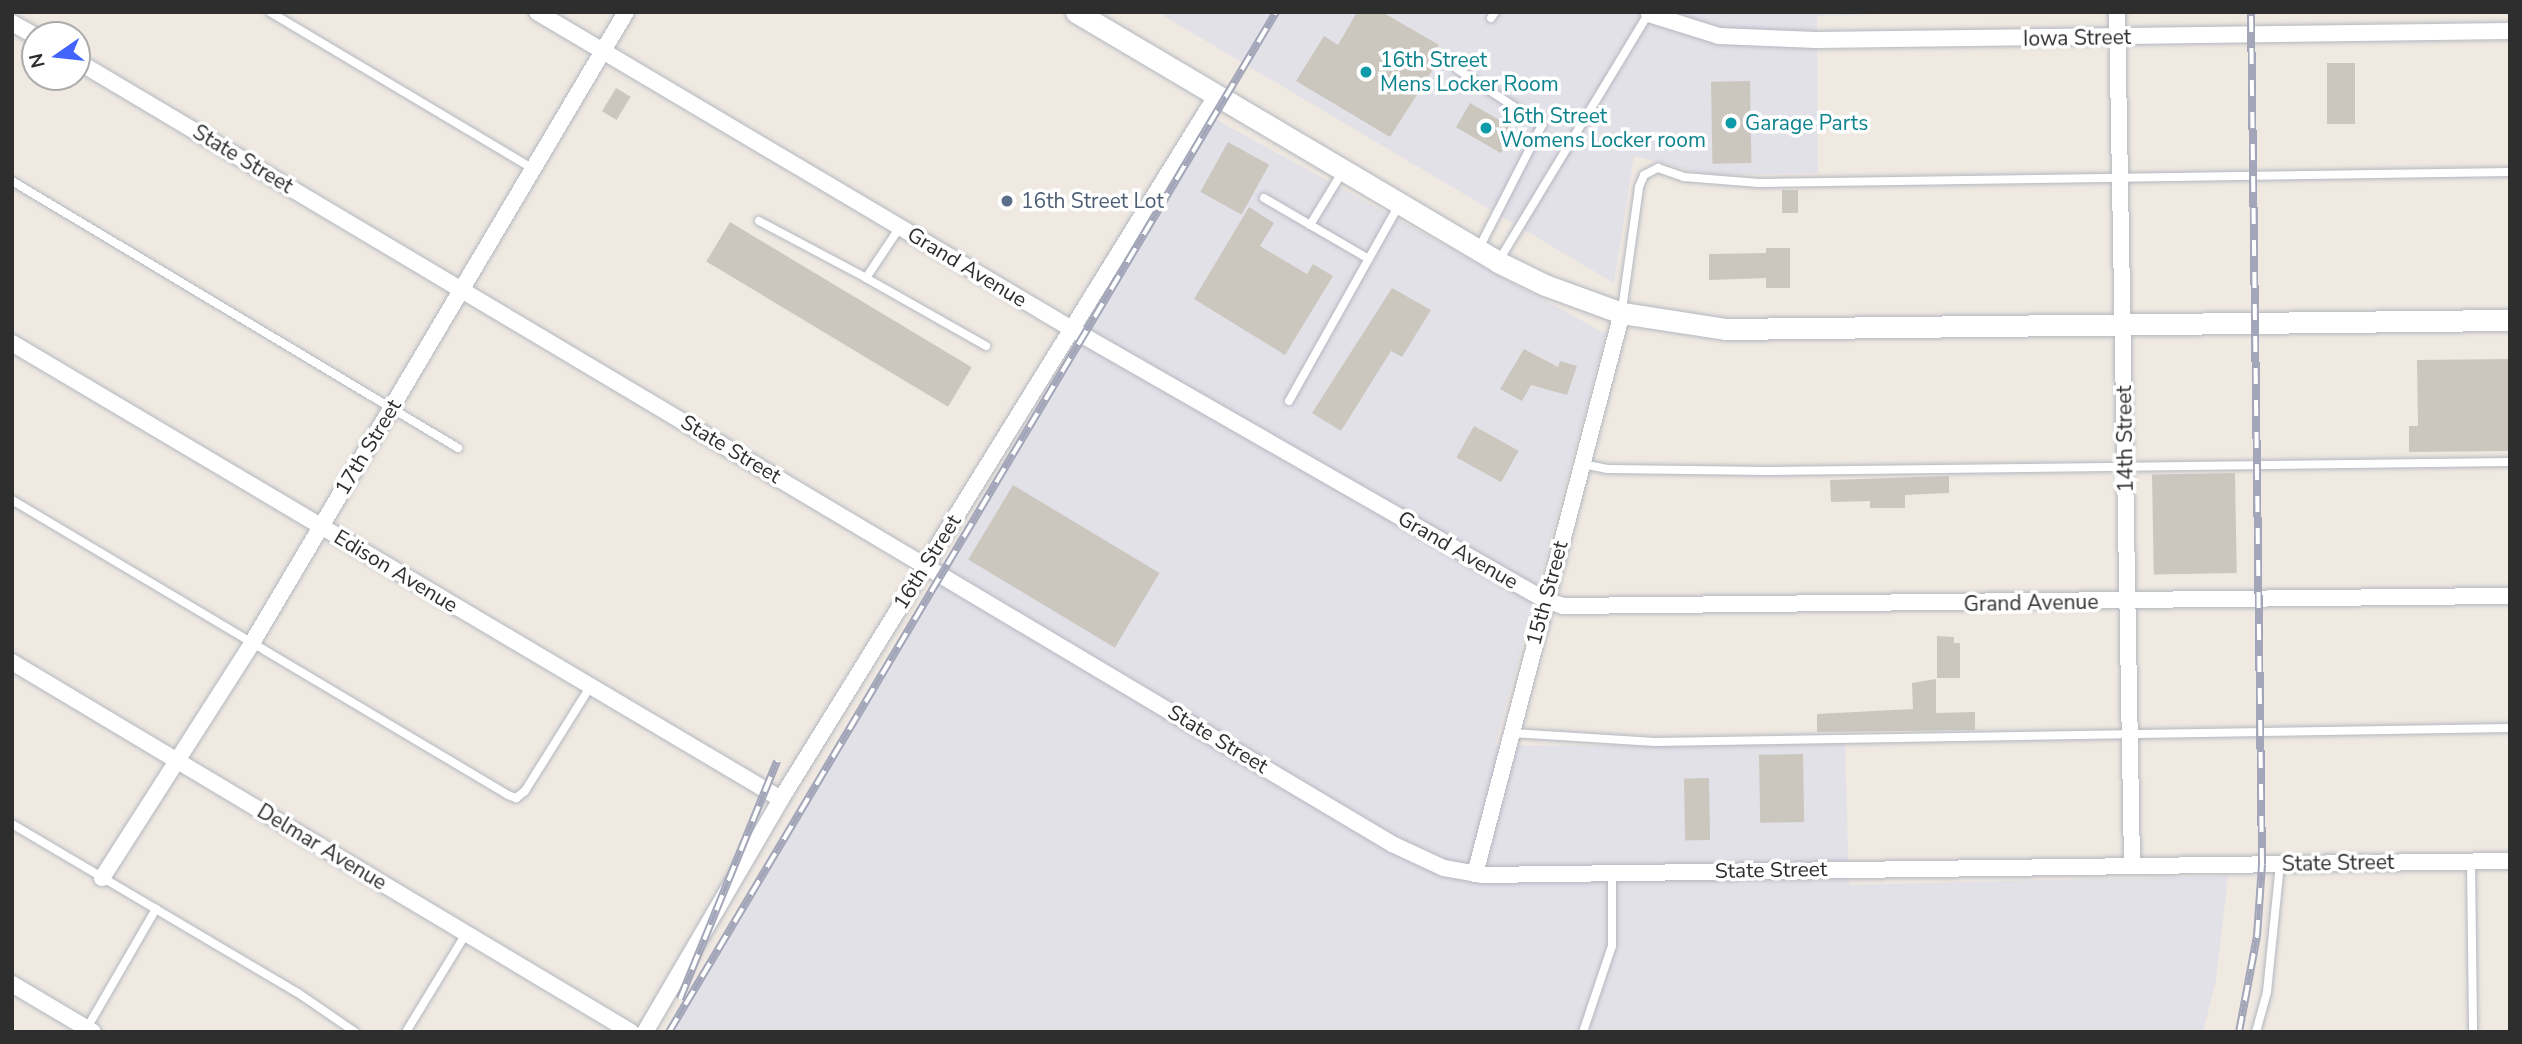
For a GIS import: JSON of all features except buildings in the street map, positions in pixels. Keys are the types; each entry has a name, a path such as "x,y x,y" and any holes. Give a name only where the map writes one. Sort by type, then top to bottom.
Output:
{"main road":[{"path":"1076,12 1498,262 1555,290 1622,313 1725,329 2510,320"}],"street":[{"name":"Grand Avenue","path":"537,12 1070,328 1545,600 1585,608 2510,596"},
{"name":"17th Street","path":"102,878 175,759 252,643 626,12"},
{"name":"14th Street","path":"2117,12 2132,866"},
{"name":"Iowa Street","path":"1649,13 1719,36 1816,40 2510,31"},
{"name":"State Street","path":"91,69 1401,848 1444,867 1475,874 2510,861"},
{"name":"16th Street","path":"645,1032 781,799 1216,96"},
{"name":"15th Street","path":"1475,874 1622,313"},
{"name":"Edison Avenue","path":"12,343 781,799"},
{"name":"Delmar Avenue","path":"12,662 631,1032"},
{"path":"12,984 90,1030"}],"lane":[{"path":"270,12 533,169"},
{"path":"1498,262 1649,13"},
{"path":"1457,69 1542,125 1477,250"},
{"path":"1622,313 1639,187 1644,176 1658,168 1684,177 1759,183 2510,172"},
{"path":"1310,225 1343,171"},
{"path":"12,181 393,406 458,448"},
{"path":"1264,198 1369,258"},
{"path":"1289,401 1399,205"},
{"path":"759,221 986,346"},
{"path":"866,278 900,227"},
{"path":"1582,464 1608,469 1768,471 2510,462"},
{"path":"12,500 516,797 525,791 590,687"},
{"path":"1511,733 1655,742 2510,727"},
{"path":"12,824 355,1032"},
{"path":"2471,862 2473,1032"},
{"path":"2256,1032 2267,992 2280,864"},
{"path":"1583,1032 1612,946 1612,872"},
{"path":"90,1030 156,909"},
{"path":"406,1032 467,932"}],"shaded area":[{"path":"1157,12 1941,12 1817,16 1818,173 1707,175 1634,156 1614,283"},
{"path":"1210,116 1606,334 1495,746 1845,744 1849,885 2228,876 2216,980 2203,1032 665,1032"}],"railway":[{"path":"669,1032 1276,12"},
{"path":"2239,1032 2257,936 2262,864 2251,12"},
{"path":"680,999 777,761"}],"place":[{"name":"16th Street Mens Locker Room","path":"1366,72"},
{"name":"Garage Parts","path":"1731,123"},
{"name":"16th Street Womens Locker room","path":"1486,128"},
{"name":"16th Street Lot","path":"1007,201"}]}
